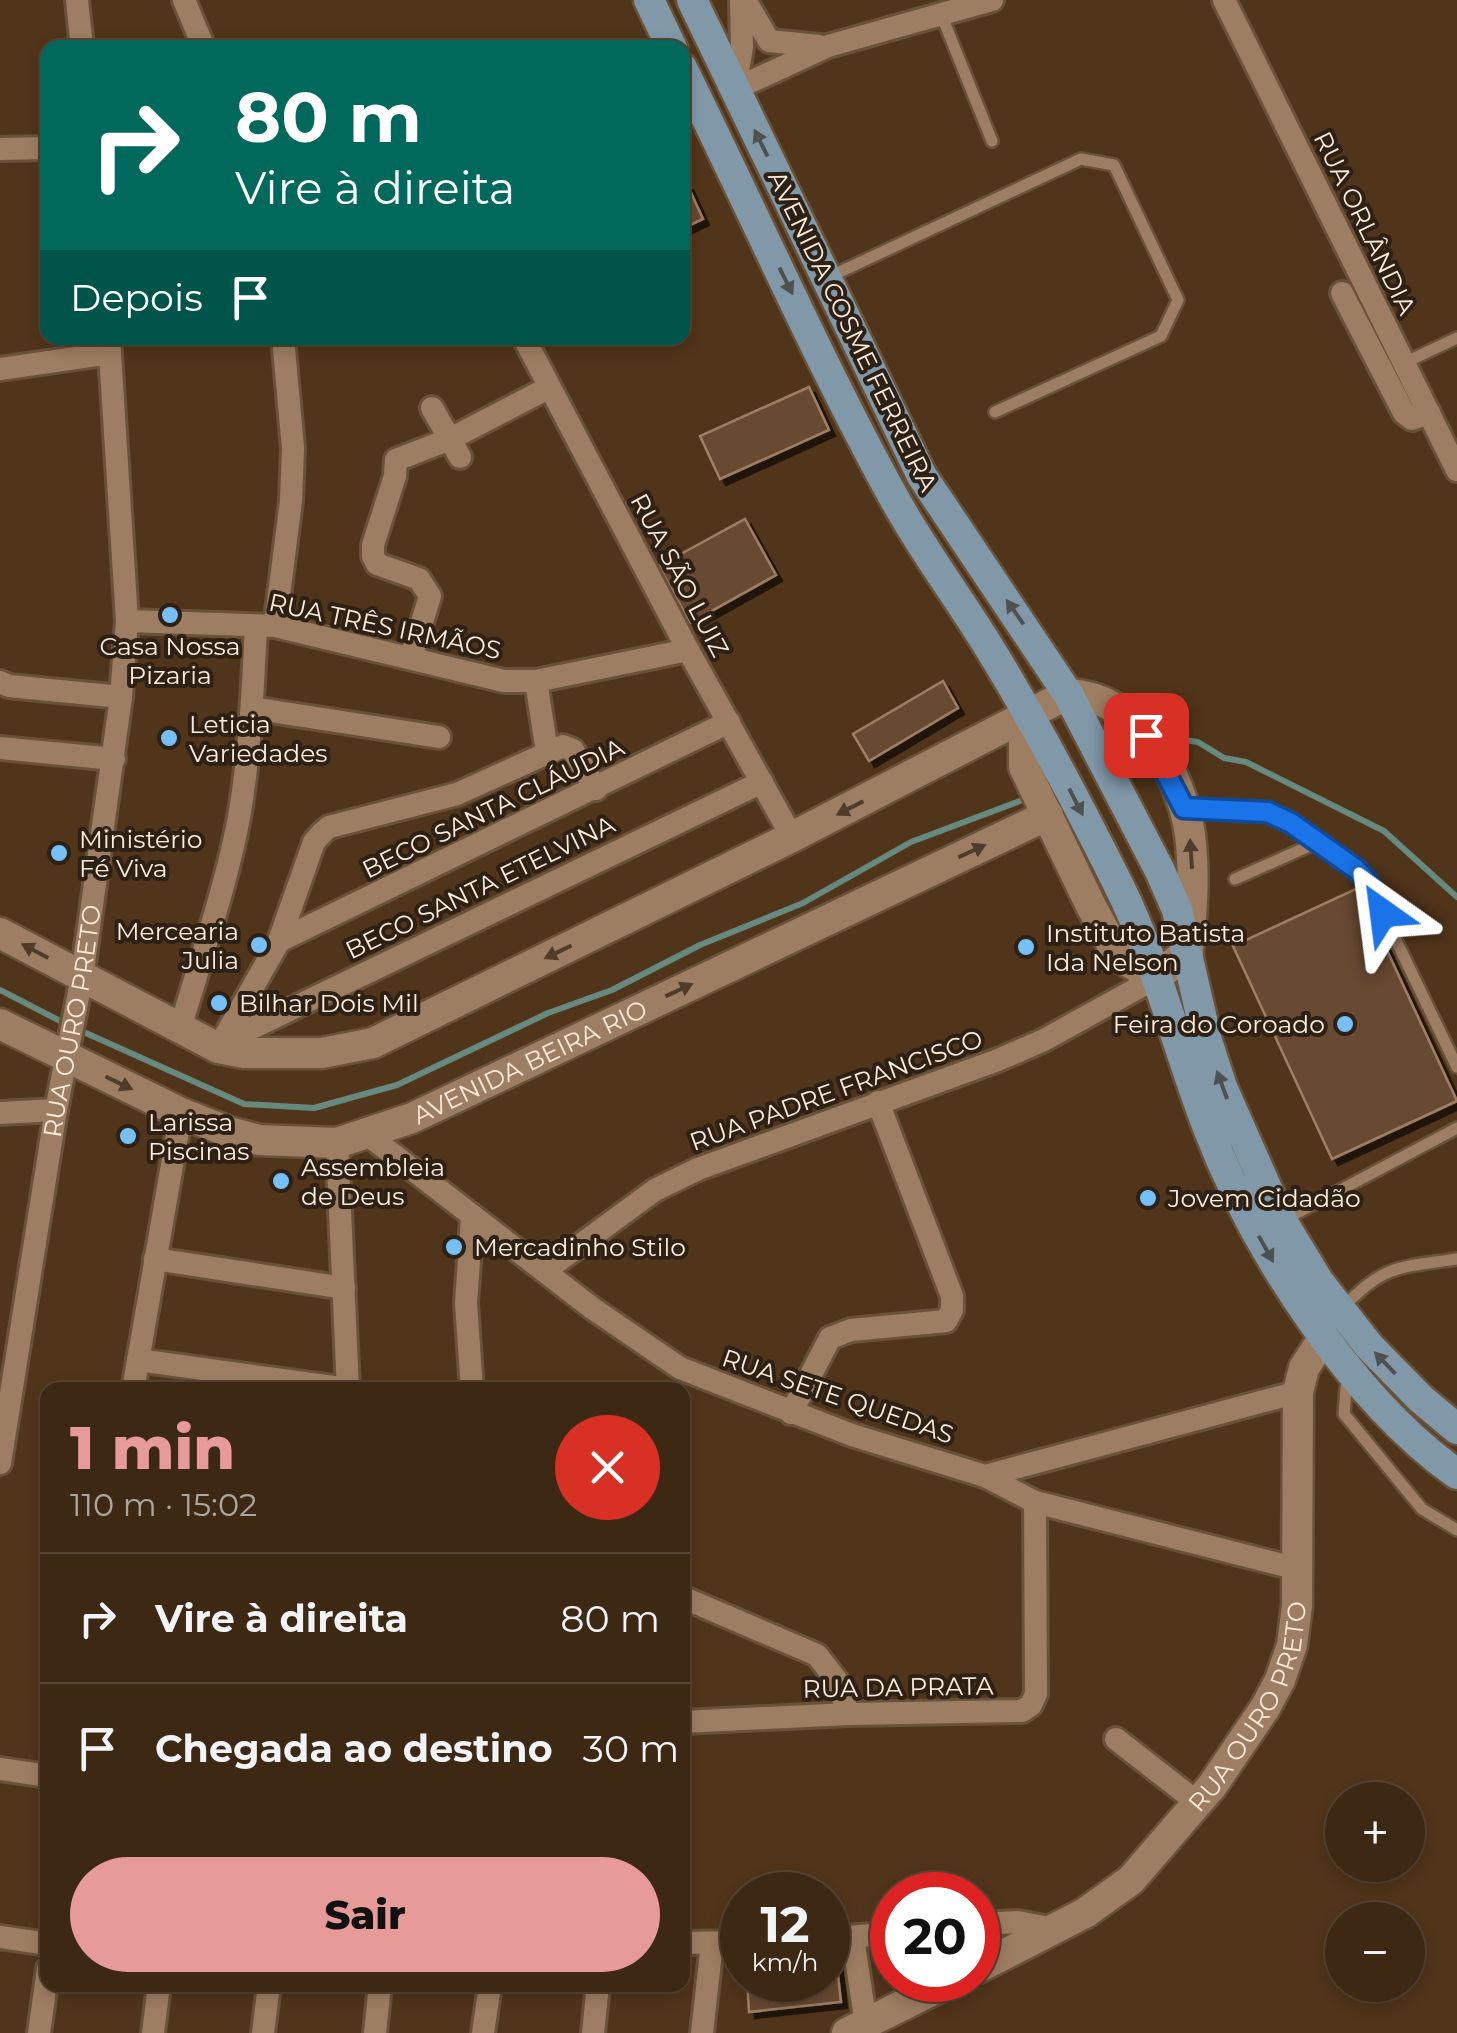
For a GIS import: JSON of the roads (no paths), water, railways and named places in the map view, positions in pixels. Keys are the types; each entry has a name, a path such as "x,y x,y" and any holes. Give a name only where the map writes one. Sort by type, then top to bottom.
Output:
{"main road":[{"path":"649,0 668,40"},
{"name":"AVENIDA COSME FERREIRA","path":"692,0 922,476 1068,694 1160,871 1177,910 1199,1010 1222,1088 1282,1221 1319,1282 1369,1346 1421,1400 1457,1428"},
{"name":"AVENIDA COSME FERREIRA","path":"693,111 893,496 1030,716 1120,888 1156,978 1208,1130 1272,1260 1324,1337 1378,1402 1457,1474"}],"street":[{"path":"77,0 81,40"},
{"path":"184,0 201,40"},
{"path":"735,88 742,47 743,0"},
{"path":"743,0 769,42 828,46"},
{"path":"735,88 828,46 992,0"},
{"name":"RUA ORLÂNDIA","path":"1224,0 1457,470"},
{"path":"0,149 40,148"},
{"path":"1342,292 1404,412 1412,419 1428,413"},
{"path":"0,369 110,345"},
{"name":"RUA OURO PRETO","path":"0,1463 56,1110 81,983 121,697 126,621 110,345"},
{"path":"180,1029 230,862 265,626 290,500 293,448 284,345"},
{"name":"RUA SÃO LUIZ","path":"527,345 688,650 792,837"},
{"path":"411,658 430,596 419,579 378,564 373,544 396,476 396,460 455,448 548,388"},
{"path":"432,408 455,448"},
{"name":"RUA TRÊS IRMÃOS","path":"126,621 265,626 504,681 536,681 688,650"},
{"path":"536,681 548,752"},
{"path":"0,682 121,697"},
{"path":"0,933 81,983 220,1045 275,1054 322,1054 358,1048 792,837 1068,694 1098,698 1133,720 1160,756 1184,808 1190,831 1193,879 1188,951 1156,978 1118,956 1024,767 1024,740 1030,716"},
{"path":"252,708 440,737"},
{"name":"BECO SANTA CLÁUDIA","path":"279,941 729,722"},
{"path":"220,1045 279,941 314,842 329,827 438,800 563,746 573,750 596,789"},
{"path":"0,748 114,759"},
{"name":"BECO SANTA ETELVINA","path":"220,1045 762,782"},
{"name":"AVENIDA BEIRA RIO","path":"0,1024 69,1046 181,1113 229,1132 259,1140 337,1143 412,1118 1048,815"},
{"name":"RUA PADRE FRANCISCO","path":"546,1270 655,1190 744,1150 1044,1040 1156,978"},
{"path":"791,1413 830,1338 839,1332 946,1321 952,1310 952,1296 878,1102"},
{"path":"0,1112 56,1110"},
{"path":"134,1382 181,1113"},
{"name":"RUA SETE QUEDAS","path":"368,1135 631,1337 680,1368 791,1413 985,1476"},
{"path":"337,1143 348,1382"},
{"path":"471,1382 466,1303 472,1218"},
{"path":"154,1259 344,1288"},
{"name":"RUA OURO PRETO","path":"1000,1957 1108,1900 1131,1880 1198,1803 1249,1734 1280,1680 1292,1645 1298,1569 1298,1392 1304,1368 1324,1337"},
{"path":"138,1360 292,1382"},
{"path":"985,1476 1298,1392"},
{"path":"985,1476 1035,1502 1298,1569"},
{"name":"RUA DA PRATA","path":"690,1722 848,1714 1022,1712 1031,1706 1036,1694 1035,1502"},
{"path":"690,1600 816,1655 838,1682 848,1714"},
{"path":"1116,1739 1198,1803"},
{"path":"0,1769 40,1775"},
{"path":"1000,1921 1054,1929"},
{"path":"850,1938 870,1936"},
{"path":"0,1937 40,1943"},
{"path":"853,1938 856,2029 909,2002"},
{"path":"702,2033 712,1942"},
{"path":"690,1943 720,1942"},
{"path":"39,2033 45,1992"},
{"path":"153,2033 158,1992"},
{"path":"263,2033 268,1992"},
{"path":"374,2033 379,1992"},
{"path":"483,2033 489,1992"},
{"path":"593,2033 597,1992"}],"lane":[{"path":"941,14 992,141"},
{"path":"826,279 1081,160 1114,165 1178,300 1160,336 995,412"},
{"path":"1404,362 1457,338"},
{"path":"1184,808 1268,812 1356,869 1368,882 1457,1067"},
{"path":"1235,879 1318,842"},
{"path":"1282,1221 1457,1128"},
{"path":"1341,1310 1389,1268 1457,1259"},
{"path":"1348,1365 1344,1414 1422,1509 1457,1530"}],"waterway":[{"path":"1170,738 1198,742 1224,758 1246,762 1384,831 1457,897"},
{"path":"77,1029 244,1104 314,1108 397,1085 548,1013 612,990 700,945 803,903 911,842 1020,801"},
{"path":"0,990 66,1024"}],"place":[{"name":"Casa Nossa Pizaria","path":"170,615"},
{"name":"Leticia Variedades","path":"169,738"},
{"name":"Ministério Fé Viva","path":"59,853"},
{"name":"Mercearia Julia","path":"259,945"},
{"name":"Instituto Batista Ida Nelson","path":"1026,947"},
{"name":"Bilhar Dois Mil","path":"219,1003"},
{"name":"Feira do Coroado","path":"1345,1024"},
{"name":"Larissa Piscinas","path":"128,1136"},
{"name":"Assembleia de Deus","path":"281,1181"},
{"name":"Jovem Cidadão","path":"1148,1198"},
{"name":"Mercadinho Stilo","path":"454,1247"}]}
